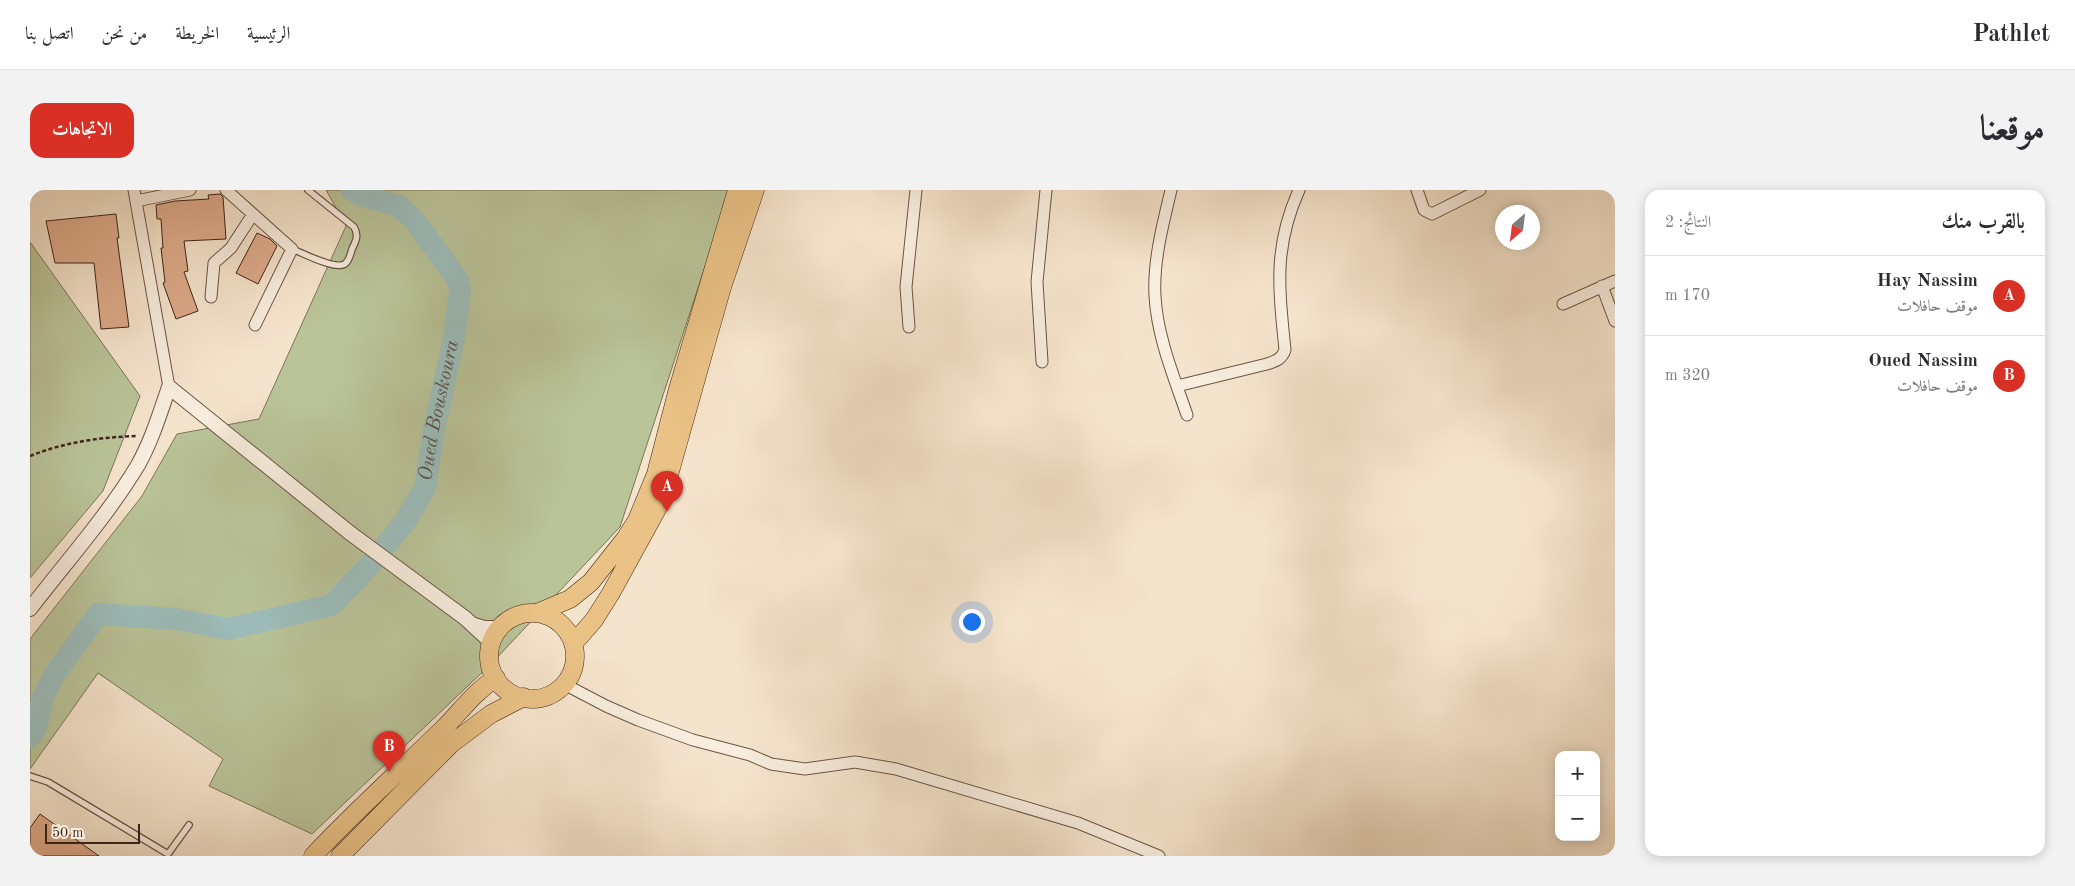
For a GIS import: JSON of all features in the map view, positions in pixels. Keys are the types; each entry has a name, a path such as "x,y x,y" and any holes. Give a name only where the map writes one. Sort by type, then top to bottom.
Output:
{"main road":[{"path":"524,698 508,691 496,678 490,665 489,654 495,635 516,616 537,613 570,599 591,582 625,539 637,520 656,474 678,389 736,190"},
{"path":"573,644 594,620 611,594 656,511 665,489 722,287 755,190"},
{"path":"340,856 450,744 491,714 524,698 542,697 550,694 564,684 574,665 573,644 560,623 553,618 537,613"},
{"path":"313,856 392,776 444,728 482,687 496,678"}],"street":[{"path":"30,608 116,498 138,465 153,435 169,387 136,195 190,190"},
{"path":"226,190 292,249 255,325"},
{"path":"909,327 906,287 916,190"},
{"path":"1042,362 1037,282 1046,190"},
{"path":"1170,190 1162,226 1155,295 1158,322 1187,415"},
{"path":"1417,190 1424,210 1432,214 1480,190"},
{"path":"1177,386 1267,364 1280,359 1283,355 1285,350 1278,278 1281,249 1295,193"},
{"path":"211,297 214,263 231,248 253,214"},
{"path":"1563,304 1615,280"},
{"path":"1602,286 1615,321"},
{"path":"169,387 350,533 474,625 495,635"},
{"path":"564,684 638,720 693,740 750,755 771,764 805,769 855,762 896,769 1078,823 1159,856"}],"lane":[{"path":"292,249 333,266 340,267 346,263 357,238 357,231 354,227 308,190"},
{"path":"30,776 48,782 168,854 189,825"}],"path":[{"path":"30,456 73,442 101,437 153,435"}],"green space":[{"path":"326,190 730,190 620,527 490,665 312,834 209,786 223,759 98,673 30,769 30,639 142,496 177,434 259,419 346,226"},
{"path":"30,242 140,396 103,491 30,578"}],"building":[{"path":"220,194 223,197 226,239 184,241 188,271 184,272 198,311 176,319 163,283 165,282 161,248 163,248 161,219 157,219 156,205 175,201 209,199 208,195"},
{"path":"116,214 119,238 117,238 129,327 101,329 94,263 55,263 46,221"},
{"path":"257,233 270,239 277,246 258,284 236,273"},
{"path":"40,814 99,856 30,856 30,828"}],"waterway":[{"name":"Oued Bouskoura","path":"30,737 36,727 43,697 54,675 98,614 176,619 229,629 332,605 368,567 404,523 425,488 434,430 454,338 460,291 458,280 415,221 399,206 360,195 352,190"}],"place":[{"name":"Hay Nassim","path":"667,512"},
{"name":"Oued Nassim","path":"389,772"}]}
